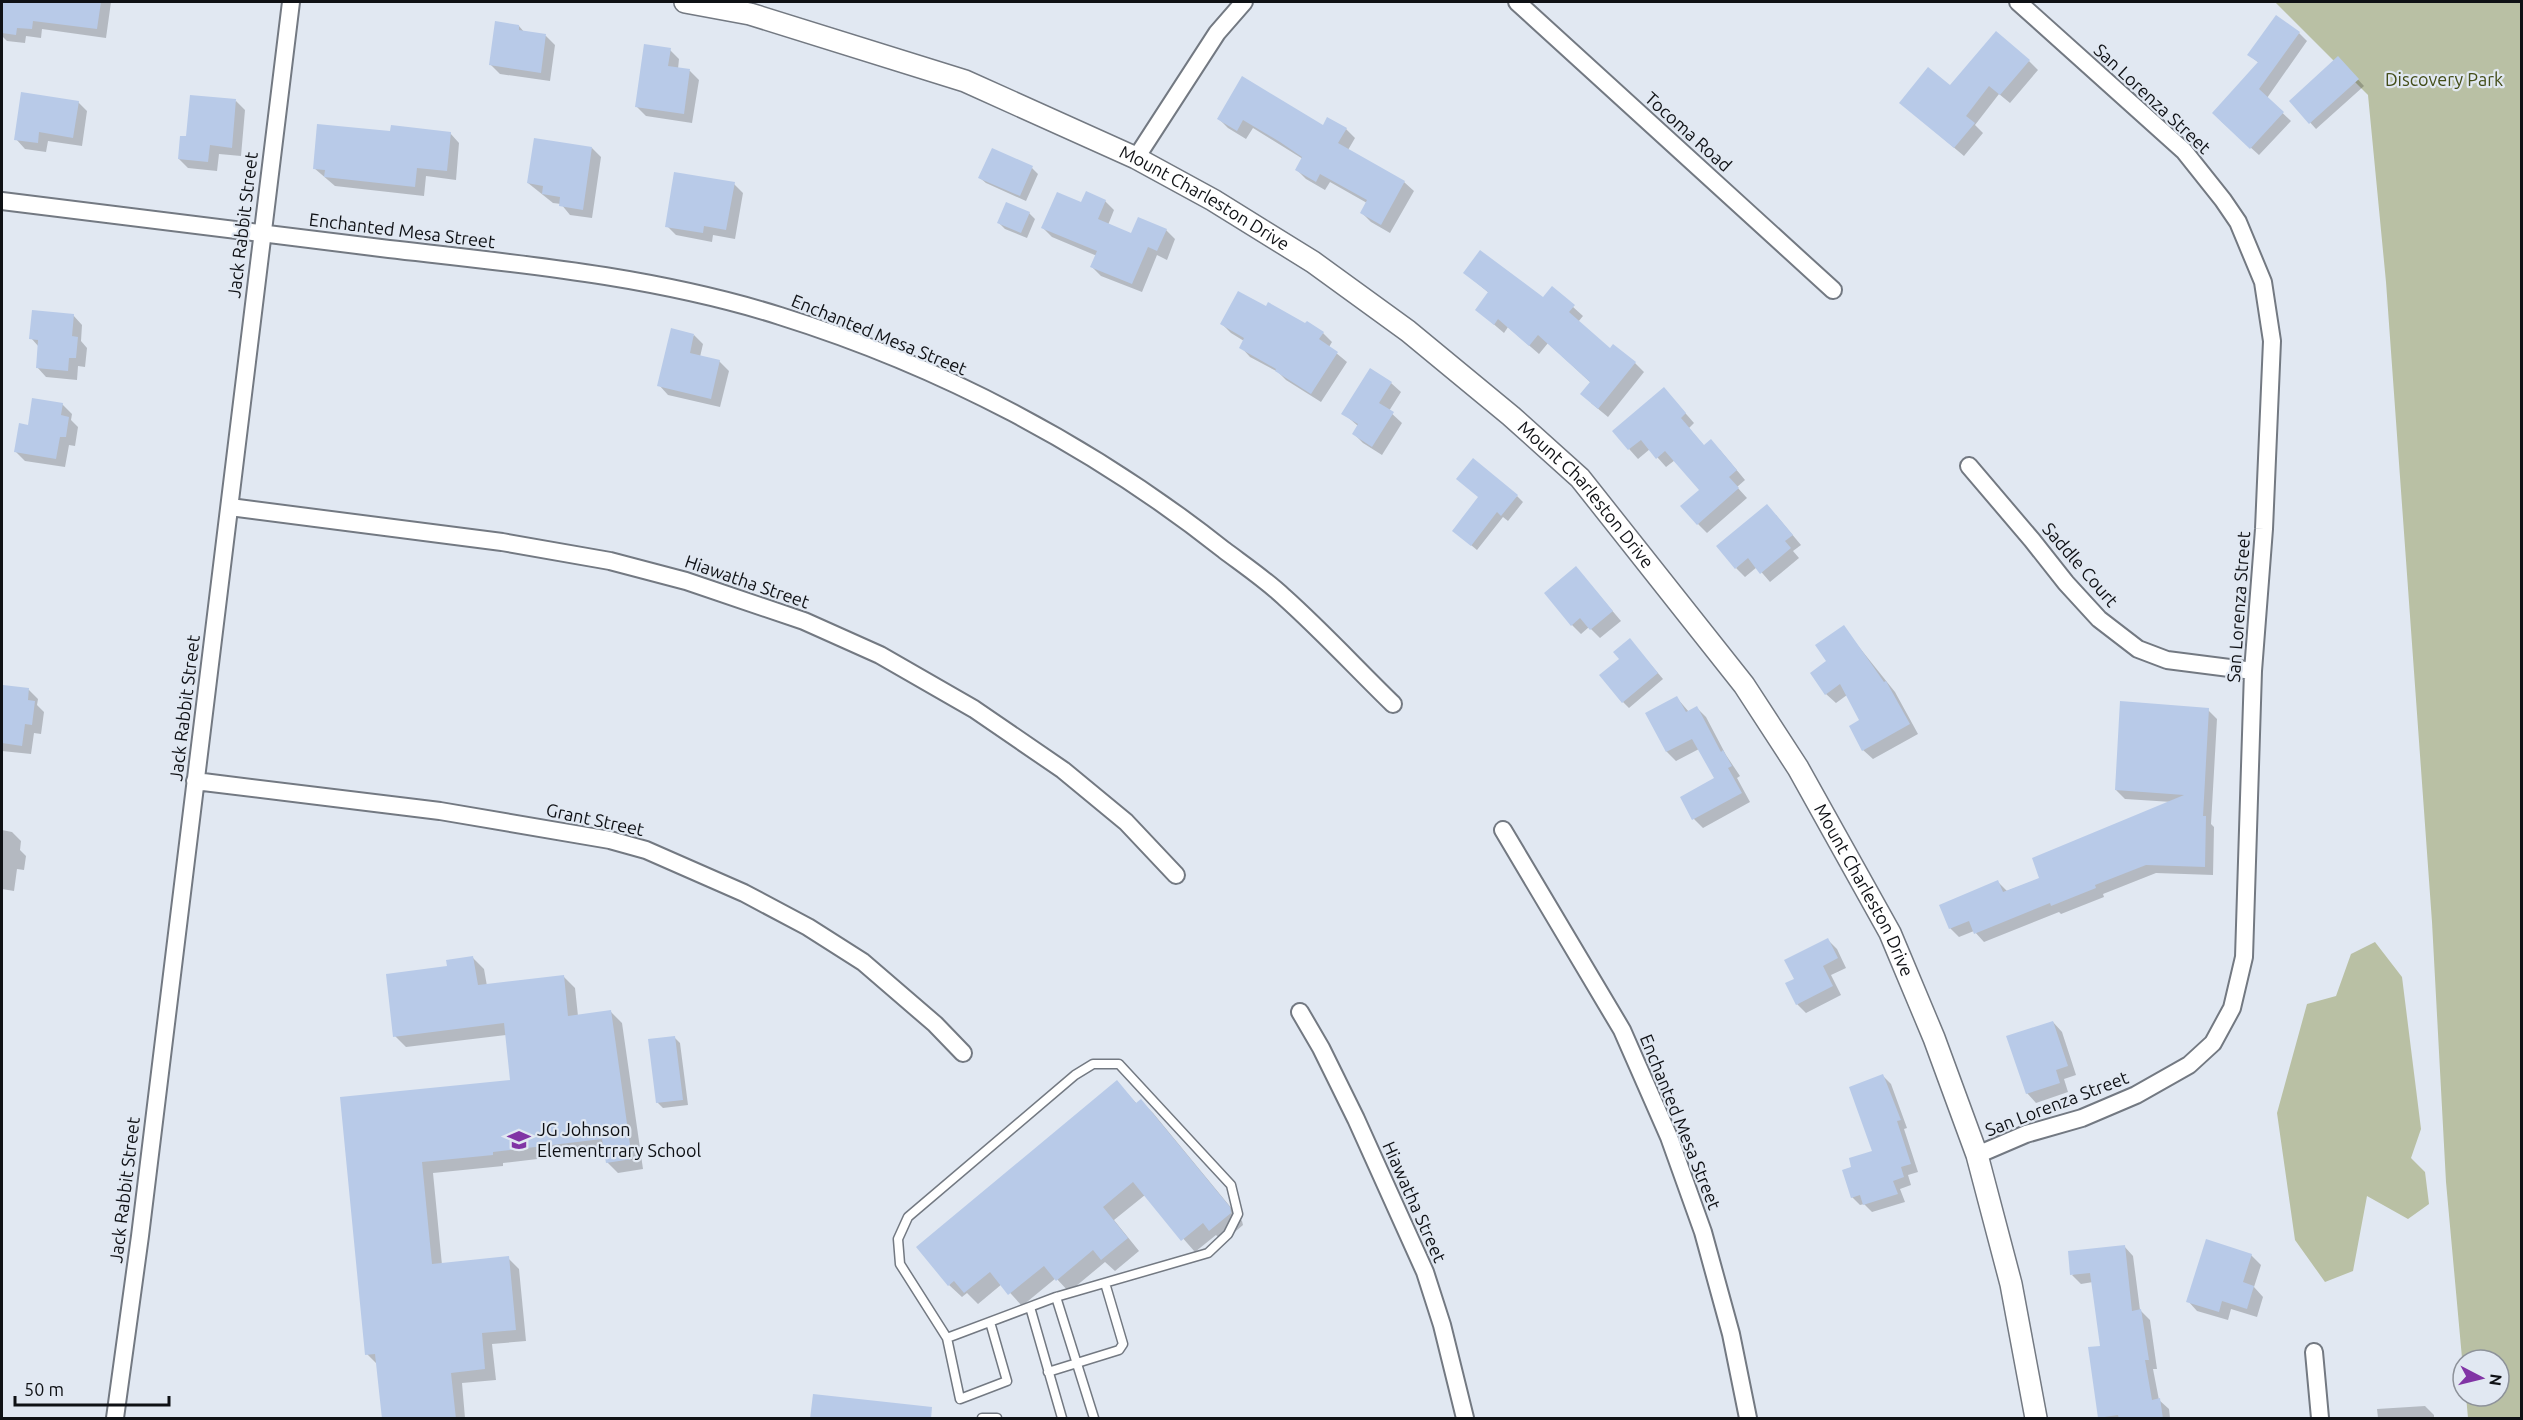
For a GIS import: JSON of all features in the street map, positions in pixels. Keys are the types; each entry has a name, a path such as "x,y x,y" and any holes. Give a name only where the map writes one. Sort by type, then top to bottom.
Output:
{"street":[{"name":"Jack Rabbit Street","path":"115,1419 291,2"},
{"name":"Mount Charleston Drive","path":"685,2 750,14 965,81 1136,158 1213,200 1313,262 1408,331 1511,416 1580,478 1744,685 1798,768 1890,933 1934,1038 1977,1155 2011,1284 2036,1419"},
{"path":"1136,158 1217,33 1244,2"},
{"name":"Tocoma Road","path":"1516,2 1833,290"},
{"name":"San Lorenza Street","path":"1977,1155 2026,1134 2082,1118 2136,1095 2188,1065 2213,1043 2225,1025 2232,1008 2244,957 2253,671 2264,529 2272,341 2263,282 2238,222 2223,200 2184,151 2018,2"},
{"name":"Enchanted Mesa Street","path":"2,201 539,266 668,287 779,316 877,351 990,401 1045,430 1175,511 1282,595 1394,704"},
{"name":"Saddle Court","path":"1969,466 2072,591 2099,620 2138,649 2167,660 2253,671"},
{"name":"Hiawatha Street","path":"230,507 502,542 610,561 686,581 804,621 880,655 975,708 1081,785 1126,822 1176,875"},
{"name":"Grant Street","path":"195,782 440,811 610,840 646,850 744,893 808,927 854,956 935,1024 963,1053"},
{"name":"Enchanted Mesa Street","path":"1503,830 1622,1030 1669,1137 1703,1232 1731,1334 1748,1419"},
{"name":"Hiawatha Street","path":"1300,1012 1321,1048 1356,1119 1425,1272 1442,1325 1465,1419"},
{"path":"2314,1352 2320,1419"}],"lane":[{"path":"947,1338 1056,1297 1208,1253 1228,1234 1238,1214 1232,1185 1119,1064 1093,1064 1075,1075 908,1216 898,1239 900,1264 947,1338 960,1399 1007,1381 990,1322"},
{"path":"1048,1372 1119,1350 1123,1344 1105,1283"},
{"path":"1056,1297 1094,1419"},
{"path":"1030,1307 1062,1419"},
{"path":"982,1419 997,1419"}],"green space":[{"name":"Discovery Park","path":"2275,2 2521,2 2521,1418 2468,1418 2467,1408 2511,1408 2511,1348 2461,1348 2446,1182 2432,922 2386,282 2368,95"},
{"path":"2375,942 2402,977 2421,1129 2411,1158 2425,1172 2429,1204 2408,1219 2367,1196 2353,1271 2325,1282 2295,1240 2277,1113 2307,1004 2336,996 2351,954"}],"building":[{"path":"2,2 101,2 97,29 33,21 32,29 17,28 16,35 2,33"},
{"path":"2276,15 2300,32 2259,89 2284,112 2250,149 2212,113 2258,62 2247,55"},
{"path":"495,21 519,25 519,30 546,34 541,73 489,65"},
{"path":"1996,31 2030,60 2000,95 1989,86 1966,116 1975,123 1954,148 1899,103 1928,67 1950,85"},
{"path":"644,44 671,48 668,66 690,69 684,114 635,107"},
{"path":"2338,56 2359,79 2309,124 2289,101"},
{"path":"1242,76 1323,125 1327,117 1347,128 1338,143 1405,181 1381,225 1360,213 1367,200 1320,174 1316,182 1295,170 1302,157 1280,142 1243,120 1237,131 1217,119"},
{"path":"21,92 79,101 73,138 39,132 38,143 14,140"},
{"path":"190,95 236,99 232,148 210,145 208,162 178,159 180,136 186,136"},
{"path":"317,124 390,131 391,125 451,132 447,171 417,168 415,187 324,177 325,170 313,169"},
{"path":"534,138 592,147 583,210 559,206 560,197 542,194 543,186 527,183"},
{"path":"992,148 1033,166 1020,196 978,178"},
{"path":"674,172 735,182 726,230 704,226 703,233 665,227"},
{"path":"1086,191 1106,200 1098,219 1131,233 1138,217 1167,229 1157,251 1148,247 1132,284 1090,267 1097,251 1041,228 1057,192 1081,202"},
{"path":"1006,202 1030,212 1021,233 997,223"},
{"path":"1480,250 1543,297 1552,286 1575,305 1569,312 1610,348 1613,344 1636,362 1598,409 1580,394 1590,382 1538,335 1529,346 1498,319 1494,325 1475,310 1488,292 1463,273"},
{"path":"1238,291 1266,306 1268,302 1324,332 1319,339 1338,352 1311,394 1275,371 1276,369 1239,348 1244,338 1220,324"},
{"path":"32,310 74,314 72,336 78,337 76,358 69,358 68,371 36,368 38,340 29,339"},
{"path":"671,328 694,334 690,353 720,360 711,399 657,386"},
{"path":"1370,368 1392,382 1379,403 1394,412 1372,447 1352,434 1358,424 1341,414"},
{"path":"1664,387 1686,413 1681,418 1704,445 1711,439 1737,470 1729,477 1739,488 1697,525 1680,506 1699,490 1665,451 1656,459 1641,440 1628,450 1612,431"},
{"path":"32,398 63,403 61,415 69,417 66,437 60,437 56,459 14,452 19,423 28,425"},
{"path":"1473,458 1518,495 1501,516 1497,512 1471,546 1452,531 1478,497 1456,479"},
{"path":"1767,504 1793,535 1785,541 1791,548 1760,574 1748,558 1735,569 1716,546"},
{"path":"1576,566 1613,611 1590,630 1580,618 1571,626 1544,593"},
{"path":"1844,625 1884,682 1886,681 1910,724 1862,751 1849,726 1859,720 1840,684 1825,695 1810,673 1826,661 1815,645"},
{"path":"1630,638 1658,673 1622,703 1599,675 1619,659 1613,652"},
{"path":"3,685 29,688 28,700 35,701 32,725 25,724 22,746 2,743"},
{"path":"1677,696 1686,712 1697,706 1721,752 1723,750 1732,766 1728,768 1742,793 1692,820 1680,797 1714,778 1692,739 1666,752 1645,713"},
{"path":"2120,701 2209,708 2203,816 2206,816 2205,867 2146,865 2095,885 2096,888 2051,906 2050,903 1974,934 1969,921 1949,929 1939,905 1998,880 2003,892 2039,878 2032,858 2184,795 2115,790"},
{"path":"1828,938 1838,958 1823,966 1833,986 1796,1005 1785,983 1794,979 1784,960"},
{"path":"473,956 478,985 564,975 568,1016 611,1010 632,1159 606,1163 602,1139 493,1152 493,1155 422,1162 432,1264 509,1256 516,1330 482,1333 485,1369 451,1373 456,1419 382,1419 375,1354 365,1355 340,1097 510,1080 504,1023 393,1037 386,974 447,966 446,960"},
{"path":"2053,1021 2068,1066 2056,1070 2060,1083 2026,1094 2006,1036"},
{"path":"675,1036 683,1100 656,1103 648,1039"},
{"path":"1883,1074 1901,1120 1897,1121 1911,1164 1901,1167 1904,1177 1893,1181 1898,1194 1863,1205 1860,1195 1851,1198 1842,1170 1851,1167 1849,1158 1872,1151 1849,1087"},
{"path":"1117,1080 1136,1103 1141,1099 1230,1207 1231,1213 1209,1231 1203,1223 1181,1241 1133,1182 1103,1207 1128,1238 1101,1260 1093,1250 1056,1281 1044,1266 1008,1295 990,1272 964,1293 954,1281 948,1286 916,1247"},
{"path":"2206,1239 2252,1254 2243,1282 2254,1286 2247,1309 2222,1301 2219,1312 2186,1302"},
{"path":"2125,1245 2132,1311 2141,1309 2149,1360 2145,1360 2152,1400 2160,1398 2163,1419 2119,1419 2118,1415 2098,1418 2088,1347 2100,1346 2090,1273 2070,1275 2068,1251"},
{"path":"813,1394 932,1407 931,1419 810,1419"}],"place":[{"name":"JG Johnson Elementrrary School","path":"519,1140"}]}
